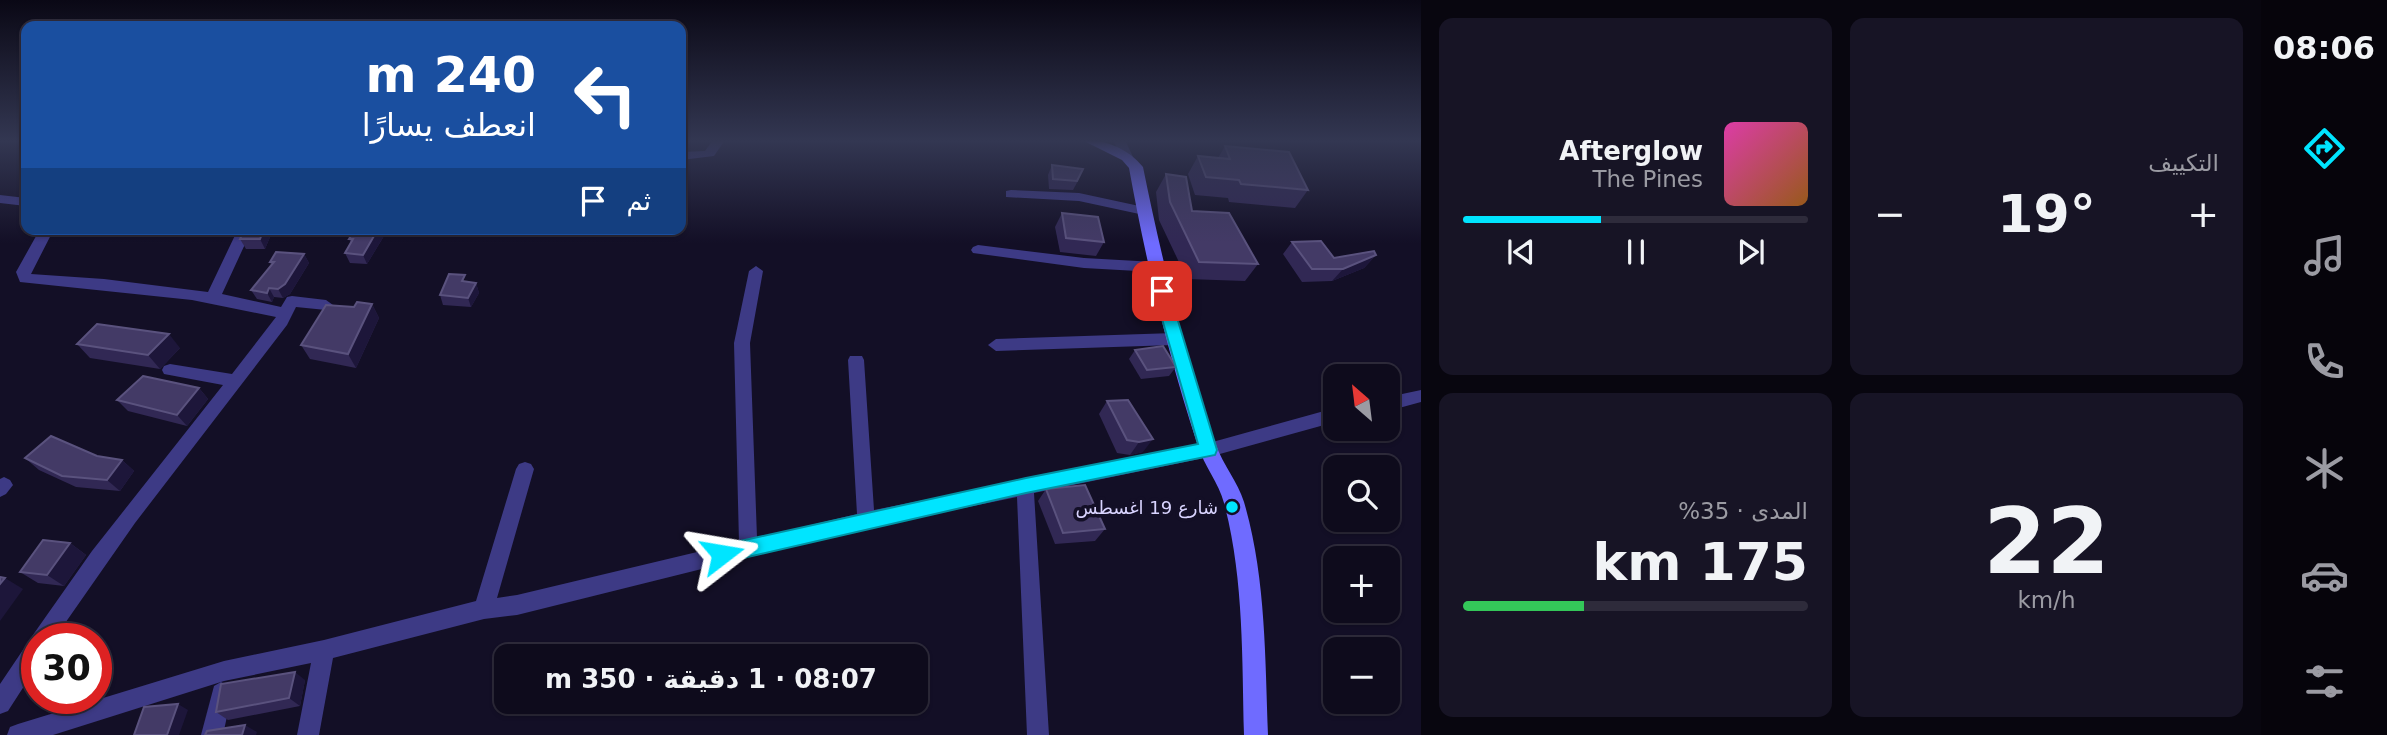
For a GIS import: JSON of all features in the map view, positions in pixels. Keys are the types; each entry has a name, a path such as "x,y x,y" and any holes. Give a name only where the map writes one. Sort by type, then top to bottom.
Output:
{"street":[{"path":"1137,174 1155,267 1174,338 1209,450 1234,502 1247,576 1256,735"},
{"path":"1011,194 1079,197 1144,211"},
{"path":"0,199 21,201"},
{"path":"43,235 27,262 23,272 25,278 212,299 275,309 284,314"},
{"path":"212,299 242,235"},
{"path":"978,250 1084,263 1155,267"},
{"path":"748,548 742,343 756,271"},
{"path":"53,623 127,520 282,321 292,301 326,305"},
{"path":"996,345 1174,338"},
{"path":"856,360 866,520"},
{"path":"170,370 237,380"},
{"path":"1400,401 1421,396"},
{"path":"18,735 224,671 324,650 484,609 517,605 866,520 1209,450 1323,418"},
{"path":"484,609 525,469"},
{"path":"1026,486 1038,735"},
{"path":"308,735 324,650"},
{"path":"0,703 21,671"},
{"path":"212,735 224,671"}],"building":[{"path":"1053,174 1080,174 1077,181 1053,179"},
{"path":"1166,174 1186,177 1192,211 1229,213 1258,264 1199,262 1170,202"},
{"path":"1205,174 1300,174 1308,190 1241,184 1239,180 1206,177"},
{"path":"1062,213 1098,217 1104,242 1066,238"},
{"path":"242,235 262,235 260,239 240,239"},
{"path":"351,235 375,235 363,255 345,253 353,239 349,239"},
{"path":"1321,241 1334,258 1374,251 1376,255 1343,269 1312,269 1292,242"},
{"path":"276,252 304,254 285,284 278,289 269,288 267,293 251,290 274,262 270,262"},
{"path":"449,274 465,275 462,281 476,283 468,298 440,295"},
{"path":"357,302 372,304 348,354 301,345 326,305 354,307"},
{"path":"97,324 169,334 148,355 77,344"},
{"path":"1163,346 1176,367 1147,370 1135,350"},
{"path":"143,376 199,388 177,415 117,400"},
{"path":"1128,400 1153,439 1139,442 1127,440 1107,401"},
{"path":"51,436 97,456 122,460 107,480 62,476 25,458"},
{"path":"1085,485 1105,529 1063,533 1046,489"},
{"path":"43,540 70,543 47,575 20,572"},
{"path":"295,672 289,698 216,712 221,684"},
{"path":"178,704 167,735 134,735 144,707"},
{"path":"245,725 242,735 205,735 207,731"}],"place":[{"name":"شارع 19 اغسطس","path":"1232,507"}],"route":[{"path":"722,554 866,520 1209,450 1162,291"}]}
